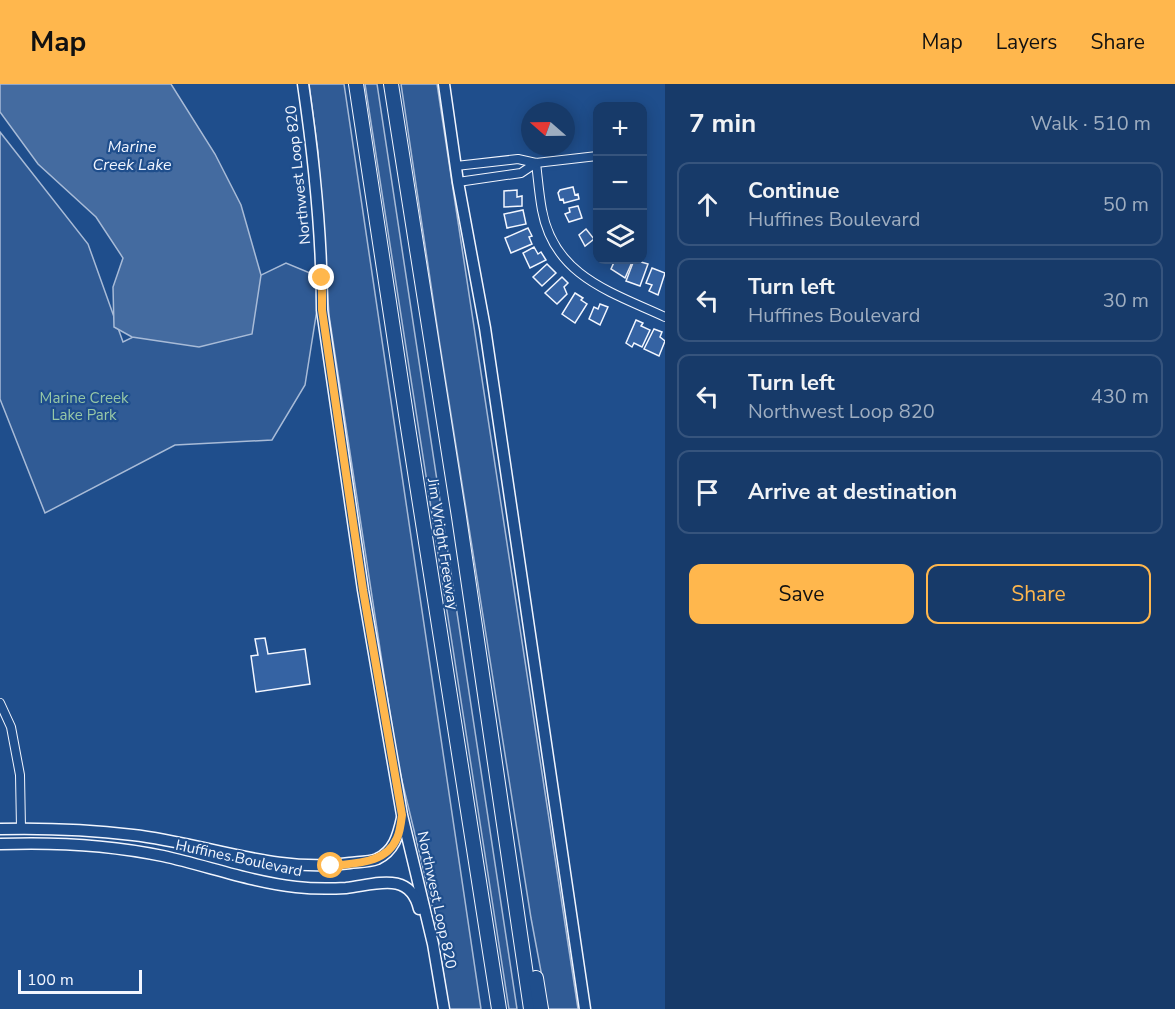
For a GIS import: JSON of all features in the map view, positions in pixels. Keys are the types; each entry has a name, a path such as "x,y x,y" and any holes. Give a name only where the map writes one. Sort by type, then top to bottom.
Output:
{"highway":[{"name":"Jim Wright Freeway","path":"356,84 499,1009"},
{"name":"Jim Wright Freeway","path":"391,84 459,517 531,1009"},
{"path":"519,926 530,939 540,1009"}],"main road":[{"name":"Northwest Loop 820","path":"303,84 315,166 322,310 363,590 402,815 433,944 444,1009"},
{"path":"444,84 458,182 486,340 585,1009"},
{"name":"Huffines Boulevard","path":"0,829 21,828 133,835 257,860 292,865 331,866 374,860 388,853 397,838 402,815"},
{"path":"21,828 21,843"},
{"name":"Huffines Boulevard","path":"0,844 112,848 162,856 253,879 326,890 392,882 403,885 411,893 418,904 425,936 433,944"},
{"path":"253,879 257,860"}],"street":[{"path":"456,165 518,159 536,163 593,156"},
{"path":"458,182 521,173 536,163"},
{"path":"536,163 542,211 548,230 566,262 579,275 597,286 665,318"},
{"path":"0,703 10,727 20,775 21,828"}],"shaded area":[{"path":"309,84 344,84 481,1009 449,1009 434,913 397,760 329,315 318,152"},
{"path":"365,84 377,84 517,1009 509,1009"},
{"path":"401,84 437,84 578,1009 548,1009 531,918"},
{"name":"Marine Creek Lake Park","path":"0,132 88,244 123,342 286,263 322,278 305,385 272,440 175,445 45,513 0,399"}],"water":[{"name":"Marine Creek Lake","path":"0,84 171,84 215,154 241,205 261,275 252,334 199,347 132,337 114,327 113,287 123,258 96,217 38,164 0,112"}],"building":[{"path":"573,187 579,199 564,203 563,199 560,200 558,193 560,190"},
{"path":"517,190 517,197 522,196 522,206 504,207 504,191"},
{"path":"578,206 582,218 569,222 565,214 570,212 569,208"},
{"path":"523,210 526,224 507,228 504,214"},
{"path":"528,228 532,236 529,237 532,244 511,253 505,238"},
{"path":"586,229 593,240 585,246 579,235"},
{"path":"534,247 538,254 541,252 546,260 530,268 523,253"},
{"path":"547,264 556,273 542,286 533,277"},
{"path":"613,264 631,264 625,278 611,269"},
{"path":"632,264 648,264 640,286 626,281"},
{"path":"652,268 665,273 658,295 649,291 652,285 646,283"},
{"path":"562,277 568,283 564,287 567,294 557,304 545,293"},
{"path":"575,293 587,304 575,323 562,314"},
{"path":"600,304 608,307 600,325 589,319 594,307 598,309"},
{"path":"636,320 643,323 641,326 650,330 642,347 634,343 632,347 626,343"},
{"path":"654,329 662,332 660,337 665,341 659,356 644,349"},
{"path":"265,638 268,654 305,649 310,684 256,692 251,656 258,655 255,639"}],"route":[{"path":"322,278 322,310 363,590 402,815 397,838 388,853 374,860 331,866"}]}
